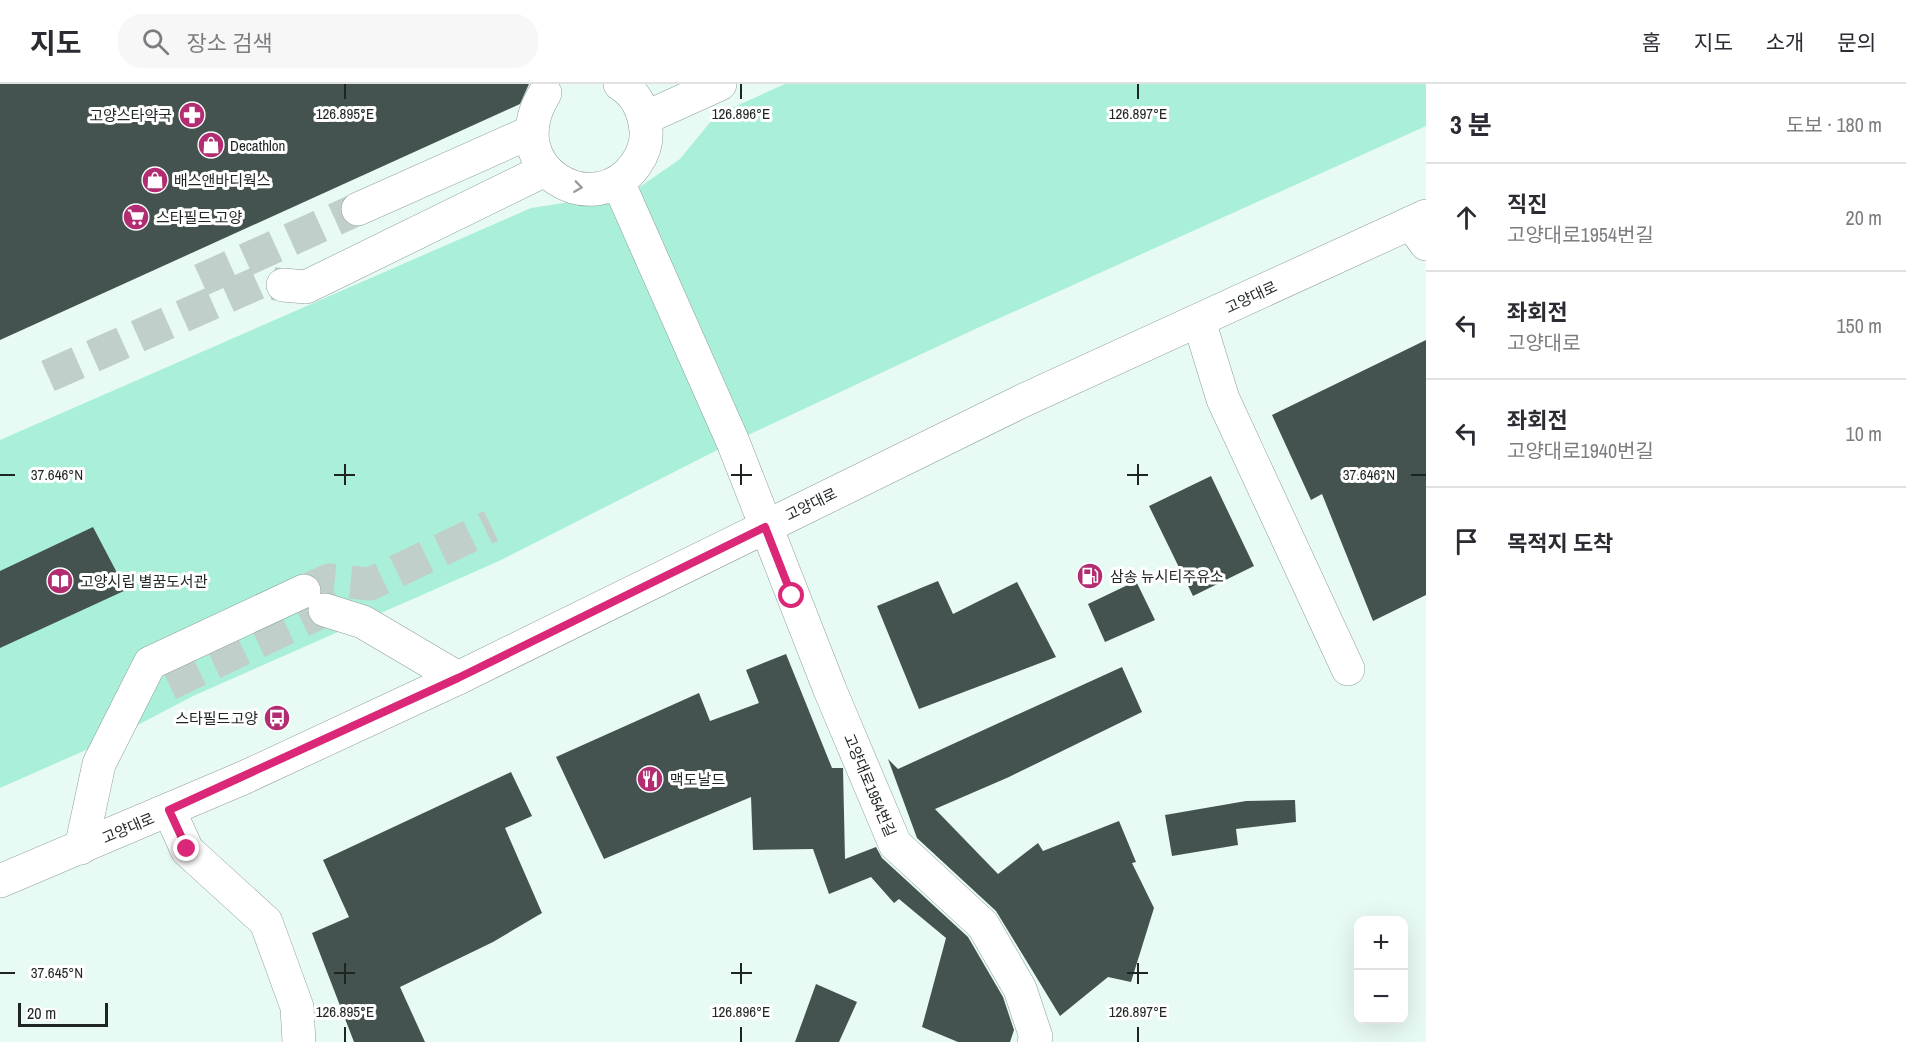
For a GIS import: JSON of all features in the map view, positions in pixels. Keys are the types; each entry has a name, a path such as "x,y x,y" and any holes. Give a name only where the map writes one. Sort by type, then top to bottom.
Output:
{"main road":[{"path":"545,93 537,105 531,132 537,159 545,170 568,186 591,189 618,182 632,170 642,154 646,137 645,118 638,101 620,84"},
{"path":"645,118 720,84"},
{"path":"358,209 531,132"},
{"path":"283,285 306,287 545,170"},
{"name":"고양대로1954번길","path":"618,182 733,442 765,527 895,844 983,925 1020,989 1036,1037 1034,1042"},
{"name":"고양대로","path":"0,881 169,810 458,678 1022,401 1199,321 1421,228"},
{"path":"1199,321 1223,399 1348,669"},
{"path":"81,848 99,764 150,663 314,601 363,622 458,678"},
{"path":"169,810 187,849 266,922 297,1007 299,1042"}],"green space":[{"path":"785,84 1426,84 1426,126 973,330 733,442 499,561 193,696 113,738 0,788 0,440 531,208 583,200 624,198 680,159 716,115"}],"building":[{"name":"스타필드 고양","path":"0,84 529,84 520,104 0,340"},
{"path":"1426,340 1426,595 1373,621 1322,494 1311,500 1272,415"},
{"path":"1211,476 1254,566 1193,596 1149,506"},
{"name":"고양시립 별꿈도서관","path":"93,527 126,590 0,648 0,571"},
{"path":"938,581 953,614 1017,582 1056,657 919,709 877,606"},
{"path":"1136,581 1155,620 1105,642 1088,604"},
{"path":"786,654 832,768 843,768 845,859 876,847 882,858 968,937 1003,997 1014,1030 1010,1042 958,1042 922,1027 946,938 899,899 894,903 871,877 829,894 813,849 753,850 751,797 604,859 556,757 699,693 710,721 759,703 746,670"},
{"path":"1122,667 1142,712 1009,777 935,809 998,874 1038,843 1043,851 1119,821 1136,862 1132,863 1154,908 1131,982 1108,977 1060,1016 996,911 917,838 888,759 898,769"},
{"path":"511,772 532,816 505,828 542,913 493,942 400,987 425,1042 354,1042 312,933 349,917 323,860"},
{"path":"1295,800 1296,822 1236,829 1238,845 1172,856 1165,815 1246,801"},
{"path":"816,984 857,1002 839,1042 795,1042"}],"tunnel":[{"path":"201,280 358,209"},
{"path":"48,376 260,282 283,285"},
{"path":"304,591 329,580 370,584 491,526"},
{"path":"169,684 325,610"}],"place":[{"name":"고양스타약국","path":"192,115"},
{"name":"Decathlon","path":"211,145"},
{"name":"배스앤바디웍스","path":"155,180"},
{"name":"스타필드 고양","path":"136,217"},
{"name":"삼송 뉴시티주유소","path":"1090,576"},
{"name":"고양시립 별꿈도서관","path":"60,581"},
{"name":"스타필드고양","path":"277,718"},
{"name":"맥도날드","path":"650,779"}],"route":[{"path":"187,849 169,810 458,678 765,527 792,596"}]}
